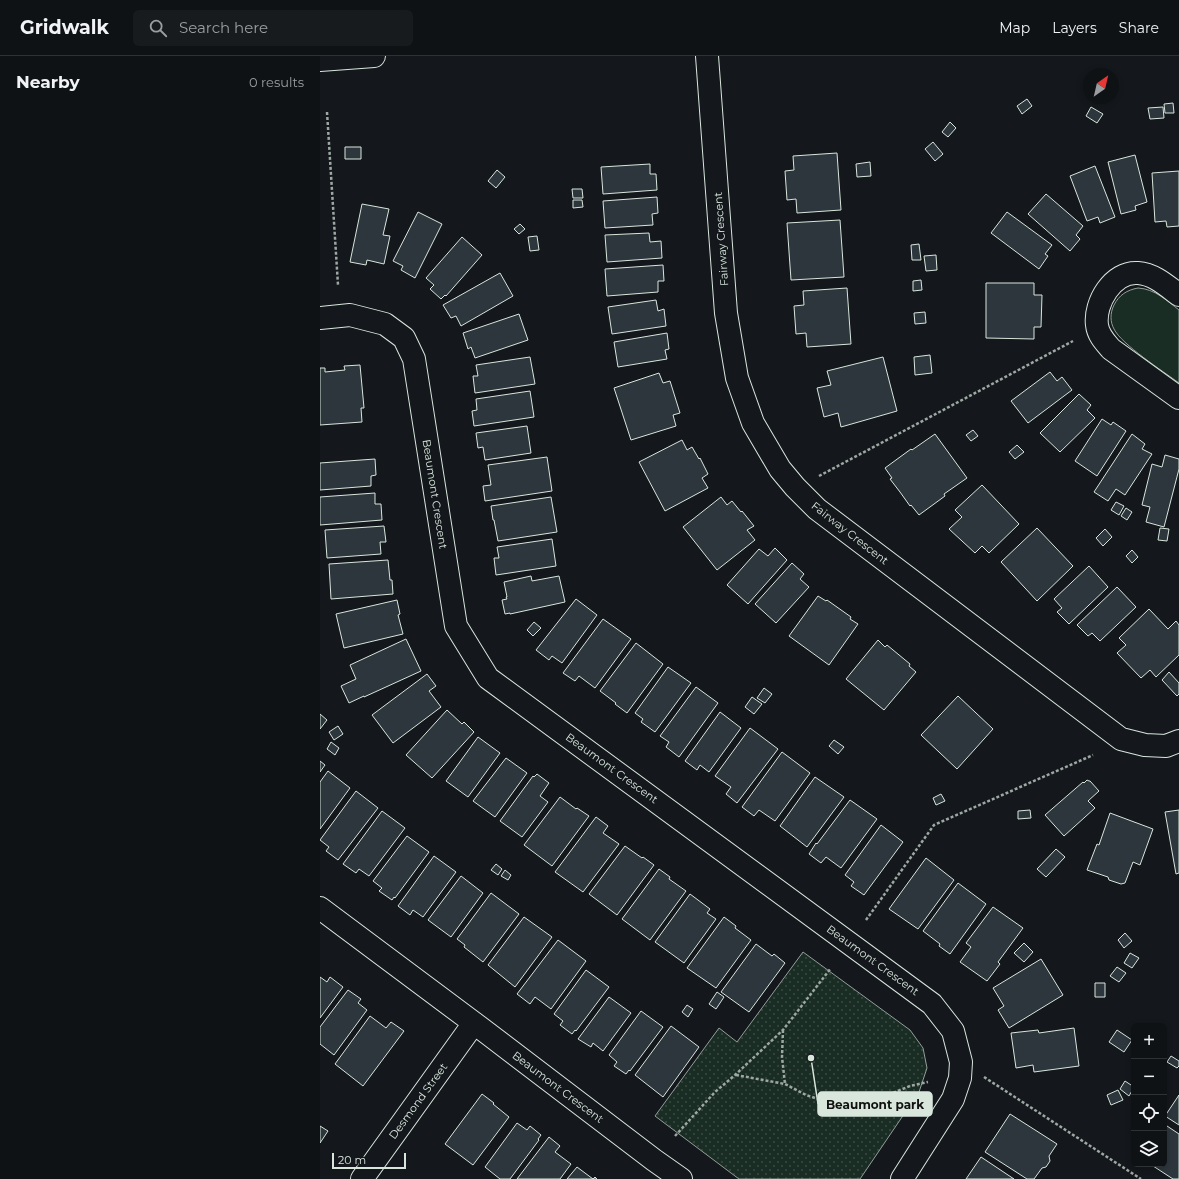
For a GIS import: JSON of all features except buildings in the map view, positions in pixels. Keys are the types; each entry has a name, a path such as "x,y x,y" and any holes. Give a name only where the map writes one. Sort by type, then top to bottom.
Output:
{"street":[{"path":"320,60 374,56"},
{"name":"Fairway Crescent","path":"707,56 726,313 737,378 753,423 780,469 795,487 817,509 1121,739 1145,745 1166,746 1179,740"},
{"path":"1179,295 1149,275 1137,273 1126,276 1115,282 1107,290 1100,301 1097,313 1097,327 1102,339 1111,348 1179,398"},
{"name":"Beaumont Crescent","path":"320,318 350,315 385,324 404,338 414,358 456,626 488,678 932,1004 953,1030 961,1062 960,1078 952,1099 902,1179"},
{"name":"Beaumont Crescent","path":"320,908 681,1179"},
{"name":"Desmond Street","path":"362,1179 474,1023"}],"path":[{"path":"327,112 338,285"},
{"path":"795,487 829,471 1073,341"},
{"path":"866,920 934,825 1093,755"},
{"path":"675,1136 715,1092 783,1030 831,968"},
{"path":"783,1030 782,1057 785,1084"},
{"path":"961,1062 1141,1179"},
{"path":"735,1075 785,1084 806,1095 839,1106 863,1105 910,1086 928,1082"}],"green space":[{"path":"1138,288 1150,290 1179,310 1179,383 1134,350 1118,335 1114,329 1111,314 1116,301 1130,290"},
{"path":"803,952 910,1030 923,1048 927,1068 919,1092 860,1179 739,1179 655,1116 719,1028 737,1042"}],"place":[{"name":"Beaumont park","path":"811,1058"}]}
